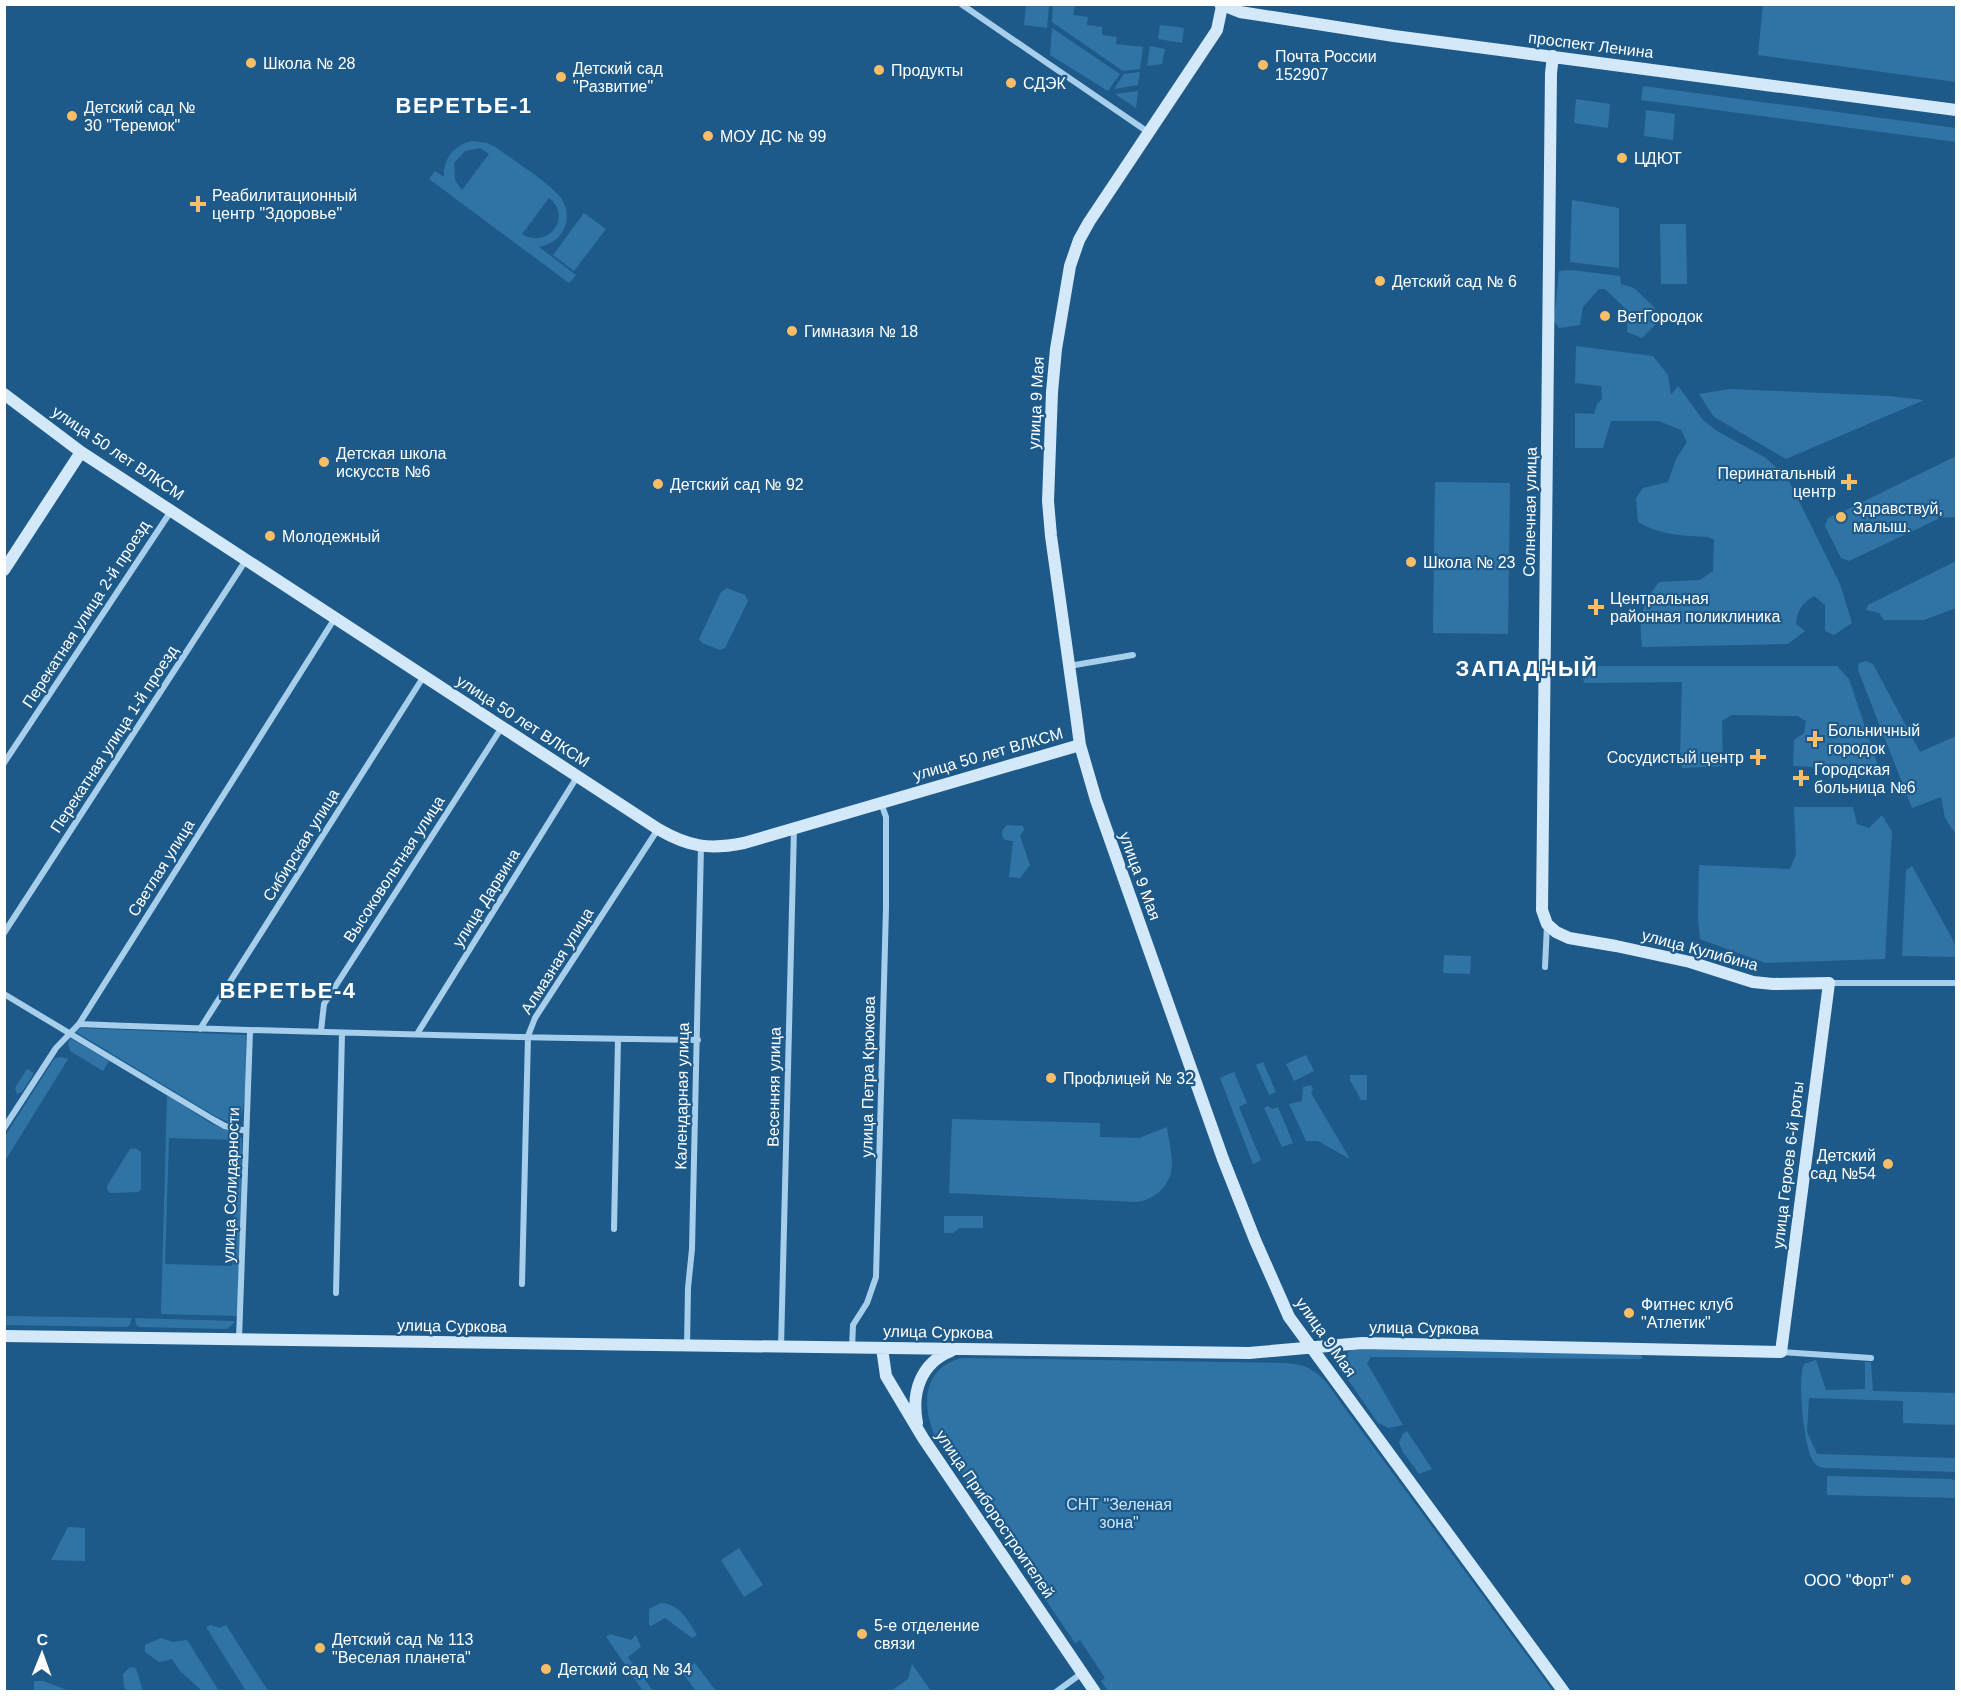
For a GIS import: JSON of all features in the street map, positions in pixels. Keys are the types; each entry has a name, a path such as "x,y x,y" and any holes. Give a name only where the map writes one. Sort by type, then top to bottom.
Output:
{"main road":[{"name":"улица 9 Мая","path":"1222,5 1217,30 1089,222 1079,240 1069,273 1056,349 1052,392 1048,501 1080,745 1115,857 1231,1178 1285,1309 1564,1692"},
{"name":"проспект Ленина","path":"1222,5 1240,12 1383,34 1956,110"},
{"name":"Солнечная улица","path":"1547,924 1542,902 1553,56"},
{"name":"улица 50 лет ВЛКСМ","path":"4,394 81,452 674,838 701,846 727,846 1080,745"},
{"path":"4,570 81,452"},
{"name":"улица Кулибина","path":"1547,924 1556,932 1569,938 1690,962 1744,980 1764,984 1829,983"},
{"name":"улица Героев 6-й роты","path":"1781,1352 1829,983"},
{"name":"улица Суркова","path":"4,1336 1250,1353 1362,1343 1781,1352"},
{"name":"улица Приборостроителей","path":"882,1348 886,1376 923,1438 1095,1692"},
{"path":"923,1438 915,1414 920,1377 927,1367 941,1355 961,1349"}],"street":[{"path":"961,4 1149,132"},
{"name":"Перекатная улица 2-й проезд","path":"4,764 171,510"},
{"name":"Перекатная улица 1-й проезд","path":"4,933 246,559"},
{"name":"Светлая улица","path":"4,1128 56,1048 79,1024 335,618"},
{"path":"1069,666 1133,655"},
{"name":"Сибирская улица","path":"200,1029 425,676"},
{"name":"Высоковольтная улица","path":"321,1031 324,1004 502,726"},
{"name":"улица Дарвина","path":"417,1034 578,776"},
{"name":"улица Петра Крюкова","path":"852,1348 853,1325 870,1298 876,1277 886,908 886,817 881,802"},
{"name":"Весенняя улица","path":"781,1347 794,828"},
{"name":"Алмазная улица","path":"522,1284 528,1036 535,1018 658,829"},
{"name":"Календарная улица","path":"687,1346 698,1040 701,846"},
{"name":"Солнечная улица","path":"1545,967 1547,924"},
{"name":"улица Кулибина","path":"1829,983 1956,983"},
{"path":"4,994 214,1120 225,1126 246,1131"},
{"path":"79,1024 250,1031 698,1040"},
{"name":"улица Солидарности","path":"239,1340 250,1031"},
{"path":"336,1293 342,1033"},
{"path":"614,1229 618,1039"},
{"name":"улица Суркова","path":"1781,1352 1871,1358"},
{"path":"1056,1692 1082,1673"}],"green space":[{"path":"1763,4 1956,5 1956,82 1758,55"},
{"path":"1026,5 1049,5 1047,28 1024,25"},
{"path":"1053,5 1075,5 1073,15 1088,17 1087,25 1102,27 1102,35 1117,37 1116,44 1143,47 1140,69 1123,71 1052,22"},
{"path":"1160,25 1184,28 1182,43 1158,39"},
{"path":"1052,28 1120,74 1108,91 1050,55"},
{"path":"1150,46 1165,49 1162,64 1147,66"},
{"path":"1140,72 1138,85 1114,89 1124,74"},
{"path":"1643,86 1956,128 1956,142 1641,100"},
{"path":"1138,91 1136,108 1115,94"},
{"path":"1576,99 1610,104 1608,128 1574,123"},
{"path":"1646,110 1675,114 1673,140 1644,136"},
{"path":"472,141 494,146 539,178 561,198 567,213 564,229 554,241 539,247 576,275 569,283 429,179 435,171 444,177 445,164 451,154","holes":["480,148 489,154 462,190 455,180 454,163 465,151","549,198 556,205 559,213 555,229 541,238 532,238 522,234"]},
{"path":"1572,200 1619,208 1619,268 1570,262"},
{"path":"584,213 606,229 574,271 553,255"},
{"path":"1660,224 1686,224 1687,284 1661,284"},
{"path":"1571,270 1620,276 1621,284 1634,288 1654,307 1658,322 1642,338 1627,332 1628,311 1605,289 1599,289 1583,307 1580,325 1559,328 1554,321 1559,271"},
{"path":"1576,346 1653,356 1668,375 1671,395 1678,386 1703,420 1717,431 1766,458 1788,479 1840,584 1852,623 1834,635 1825,631 1825,605 1814,596 1803,605 1798,615 1796,624 1805,631 1788,644 1642,647 1641,619 1645,605 1659,582 1700,580 1713,571 1714,540 1708,537 1664,532 1638,522 1636,498 1643,488 1668,482 1676,459 1687,442 1681,430 1659,421 1611,421 1603,448 1575,448 1575,413 1594,414 1597,404 1602,399 1601,386 1575,383"},
{"path":"1730,389 1889,396 1924,400 1786,459 1714,417 1699,394"},
{"path":"1956,456 1956,517 1940,518 1849,561 1841,558 1825,526 1828,518 1835,515 1839,523 1846,519 1842,512"},
{"path":"1435,482 1510,483 1508,634 1433,633"},
{"path":"1956,561 1956,608 1924,620 1884,620 1879,613 1866,610 1868,605"},
{"path":"727,588 745,595 748,601 725,648 720,650 702,643 699,639 721,592"},
{"path":"1866,661 1873,664 1920,752 1956,736 1956,835 1945,818 1941,797 1912,808 1858,670 1859,663"},
{"path":"1586,666 1837,666 1849,679 1877,763 1869,770 1793,766 1794,740 1804,733 1806,721 1797,716 1731,715 1722,721 1723,766 1682,768 1680,753 1682,682 1584,683"},
{"path":"1794,807 1853,807 1857,824 1869,828 1882,815 1892,832 1885,959 1765,963 1700,939 1699,865 1790,869 1796,854"},
{"path":"1007,825 1023,826 1024,830 1020,836 1030,865 1020,878 1009,877 1013,841 1005,840 1002,836 1003,829"},
{"path":"1912,866 1953,940 1956,957 1902,956 1906,870"},
{"path":"1444,955 1471,956 1470,974 1443,973"},
{"path":"81,1028 246,1035 245,1092 239,1121 231,1123 215,1116 76,1032"},
{"path":"70,1038 109,1061 103,1071 70,1051 68,1043"},
{"path":"1306,1055 1314,1071 1294,1081 1286,1064"},
{"path":"61,1057 68,1059 5,1161 5,1136 54,1059"},
{"path":"1263,1062 1276,1092 1269,1095 1256,1065"},
{"path":"27,1069 34,1073 22,1092 17,1094 15,1088"},
{"path":"1234,1072 1247,1103 1239,1107 1261,1160 1253,1164 1220,1078"},
{"path":"1350,1075 1367,1075 1367,1100 1361,1100 1350,1080"},
{"path":"1311,1085 1313,1090 1311,1093 1350,1159 1318,1141 1306,1141 1289,1104 1302,1101 1303,1087"},
{"path":"167,1095 212,1124 237,1133 242,1139 238,1316 161,1314","holes":["169,1138 236,1140 232,1266 165,1264"]},
{"path":"1268,1106 1272,1109 1278,1107 1293,1143 1282,1147 1264,1108"},
{"path":"952,1119 1100,1123 1100,1137 1139,1138 1167,1127 1172,1162 1169,1178 1158,1193 1136,1202 949,1193"},
{"path":"135,1148 141,1152 141,1189 138,1192 110,1193 107,1186 130,1149"},
{"path":"944,1216 983,1216 983,1228 959,1228 953,1233 944,1233"},
{"path":"5,1316 132,1318 127,1327 5,1325"},
{"path":"135,1318 234,1321 234,1323 227,1329 139,1327 136,1325"},
{"path":"1357,1347 1642,1354 1642,1359 1371,1357 1367,1363 1403,1425 1389,1428 1378,1423 1342,1371 1345,1356"},
{"name":"СНТ \"Зеленая зона\"","path":"963,1358 1284,1363 1296,1364 1313,1371 1332,1390 1553,1691 1108,1691 1101,1681 1105,1678 1080,1640 1075,1643 935,1436 928,1412 929,1388 940,1369 950,1362"},
{"path":"1816,1360 1826,1390 1865,1389 1865,1362 1871,1362 1873,1391 1956,1393 1956,1425 1903,1423 1903,1401 1809,1398 1807,1432 1817,1454 1956,1458 1956,1472 1825,1468 1817,1465 1812,1459 1806,1440 1801,1383 1804,1364"},
{"path":"1407,1431 1432,1469 1419,1474 1403,1452 1399,1442"},
{"path":"1827,1476 1952,1479 1956,1481 1956,1498 1827,1495"},
{"path":"68,1527 85,1528 85,1561 51,1560"},
{"path":"739,1548 763,1585 744,1597 721,1560"},
{"path":"661,1603 678,1610 697,1635 692,1638 665,1618 649,1625 649,1609"},
{"path":"211,1625 219,1628 226,1625 268,1691 246,1691 206,1627"},
{"path":"610,1634 631,1640 636,1635 641,1647 628,1657 653,1691 643,1691 607,1638"},
{"path":"161,1638 173,1642 187,1640 219,1691 202,1691 180,1671 172,1659 159,1662 145,1652 145,1645"},
{"path":"695,1663 716,1691 696,1691 682,1672"},
{"path":"912,1664 931,1691 891,1691 908,1679"},
{"path":"130,1667 136,1668 143,1691 127,1691 124,1687 123,1674"},
{"path":"34,1681 44,1681 69,1691 34,1691"}],"place":[{"name":"Школа № 28","path":"251,63"},
{"name":"Почта России 152907","path":"1263,65"},
{"name":"Продукты","path":"879,70"},
{"name":"Детский сад \"Развитие\"","path":"561,77"},
{"name":"СДЭК","path":"1011,83"},
{"name":"Детский сад № 30 \"Теремок\"","path":"72,116"},
{"name":"МОУ ДС № 99","path":"708,136"},
{"name":"ЦДЮТ","path":"1622,158"},
{"name":"Реабилитационный центр \"Здоровье\"","path":"198,204"},
{"name":"Детский сад № 6","path":"1380,281"},
{"name":"ВетГородок","path":"1605,316"},
{"name":"Гимназия № 18","path":"792,331"},
{"name":"Детская школа искусств №6","path":"324,462"},
{"name":"Перинатальный центр","path":"1849,482"},
{"name":"Детский сад № 92","path":"658,484"},
{"name":"Здравствуй, малыш.","path":"1841,517"},
{"name":"Молодежный","path":"270,536"},
{"name":"Школа № 23","path":"1411,562"},
{"name":"Центральная районная поликлиника","path":"1596,607"},
{"name":"Больничный городок","path":"1815,739"},
{"name":"Сосудистый центр","path":"1758,757"},
{"name":"Городская больница №6","path":"1801,778"},
{"name":"Профлицей № 32","path":"1051,1078"},
{"name":"Детский сад №54","path":"1888,1164"},
{"name":"Фитнес клуб \"Атлетик\"","path":"1629,1313"},
{"name":"ООО \"Форт\"","path":"1906,1580"},
{"name":"5-е отделение связи","path":"862,1634"},
{"name":"Детский сад № 113 \"Веселая планета\"","path":"320,1648"},
{"name":"Детский сад № 34","path":"546,1669"}],"district":[{"name":"ВЕРЕТЬЕ-1","path":"464,105"},
{"name":"ЗАПАДНЫЙ","path":"1527,668"},
{"name":"ВЕРЕТЬЕ-4","path":"288,990"}]}
